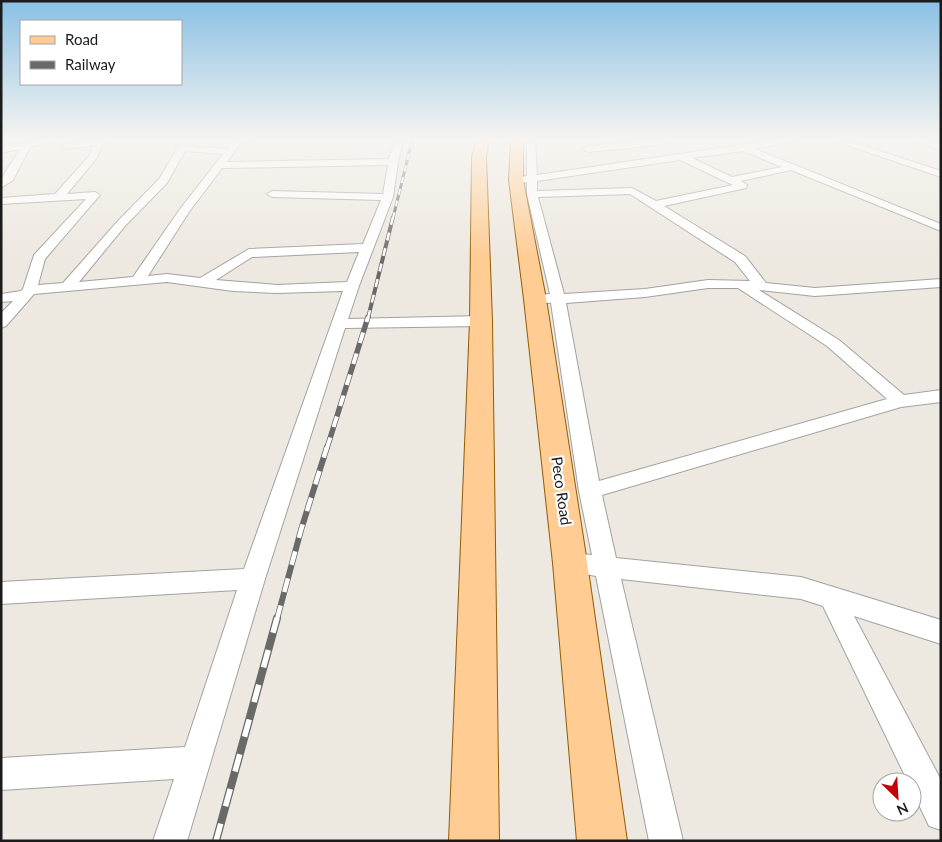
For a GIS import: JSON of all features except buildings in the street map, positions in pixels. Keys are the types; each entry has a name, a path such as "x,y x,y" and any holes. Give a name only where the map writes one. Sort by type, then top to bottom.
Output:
{"main road":[{"name":"Peco Road","path":"474,841 481,321 479,180"},
{"name":"Peco Road","path":"524,180 546,299 570,563 602,841"}],"street":[{"path":"58,197 73,180"},
{"path":"68,286 121,224 163,180"},
{"path":"138,280 207,180"},
{"path":"170,841 253,579 352,286 388,197 390,180"},
{"path":"526,185 536,180"},
{"path":"655,205 743,186 732,180"},
{"path":"827,180 941,228"},
{"path":"526,185 632,191 740,258 761,286"},
{"path":"272,194 388,197"},
{"path":"1,201 21,198 95,195 39,258 28,292 1,323"},
{"path":"1,214 21,198"},
{"path":"204,282 251,247 368,248"},
{"path":"1,298 68,286 167,278 233,287 277,289 352,286"},
{"path":"666,841 608,568 546,299 645,294 708,284 740,284 815,292 941,283"},
{"path":"740,284 832,343 900,401"},
{"path":"340,324 481,321"},
{"path":"590,491 900,401 941,396"},
{"path":"570,563 801,588 941,632"},
{"path":"1,593 253,579"},
{"path":"832,598 941,814"},
{"path":"1,774 195,762"}],"railway":[{"path":"393,218 402,180"},
{"path":"368,318 393,217"},
{"path":"327,448 368,317"},
{"path":"277,619 301,530 327,447"},
{"path":"216,841 277,618"}]}
